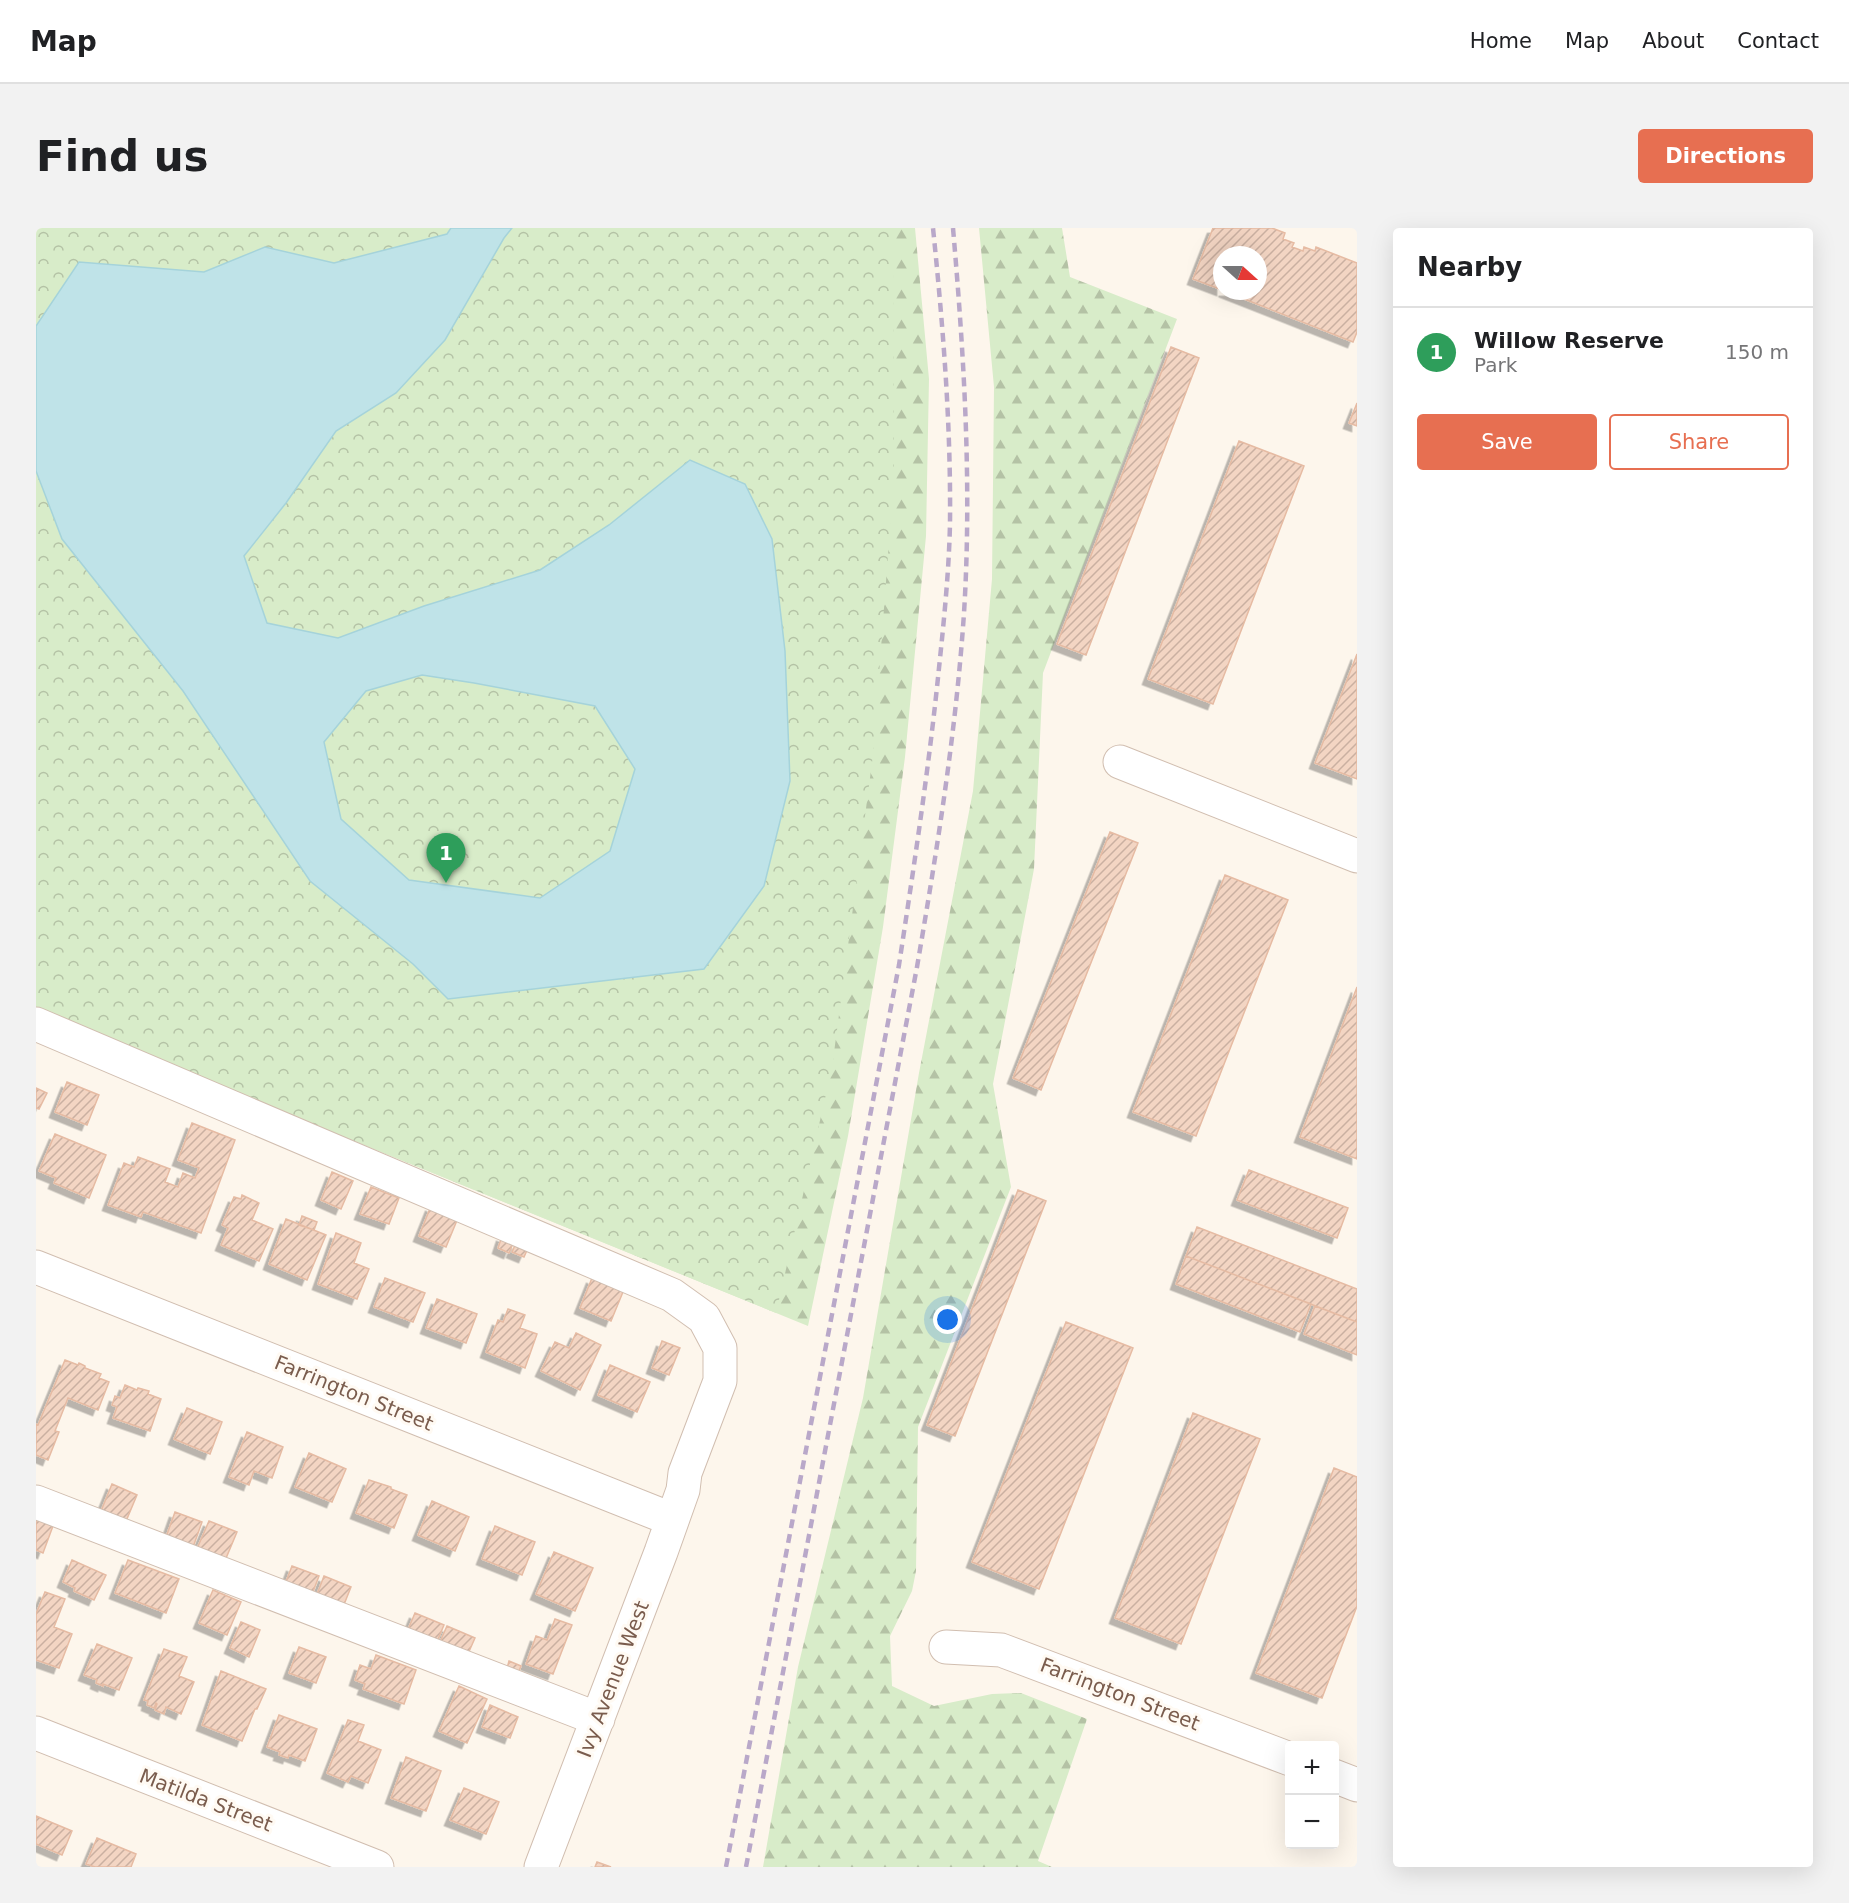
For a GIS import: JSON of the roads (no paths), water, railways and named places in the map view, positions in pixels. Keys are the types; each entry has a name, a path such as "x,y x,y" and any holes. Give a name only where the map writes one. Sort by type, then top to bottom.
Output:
{"street":[{"path":"1120,762 1357,856"},
{"name":"Ivy Avenue West","path":"36,1024 672,1295 704,1318 720,1348 720,1381 686,1473 661,1552 541,1867"},
{"name":"Farrington Street","path":"36,1267 677,1504"},
{"path":"36,1502 598,1719"},
{"name":"Farrington Street","path":"946,1647 1001,1650 1285,1757"},
{"name":"Matilda Street","path":"36,1733 376,1867"},
{"path":"1339,1778 1357,1785"}],"water":[{"path":"451,228 512,228 445,340 396,393 336,431 286,503 244,556 267,623 338,638 424,606 540,570 609,525 690,460 745,484 772,539 785,651 790,781 764,886 704,969 448,999 413,964 310,881 183,691 62,539 36,471 36,326 79,262 204,272 265,247 334,263 447,234","holes":["422,675 595,706 635,769 610,851 540,898 409,880 341,819 324,742 366,691"]}],"railway":[{"path":"726,1867 899,965 931,742 949,559 950,523 946,375 933,228"},
{"path":"746,1867 917,967 951,746 961,658 967,516 963,372 953,228"}],"place":[{"name":"Willow Reserve","path":"446,883"}]}
